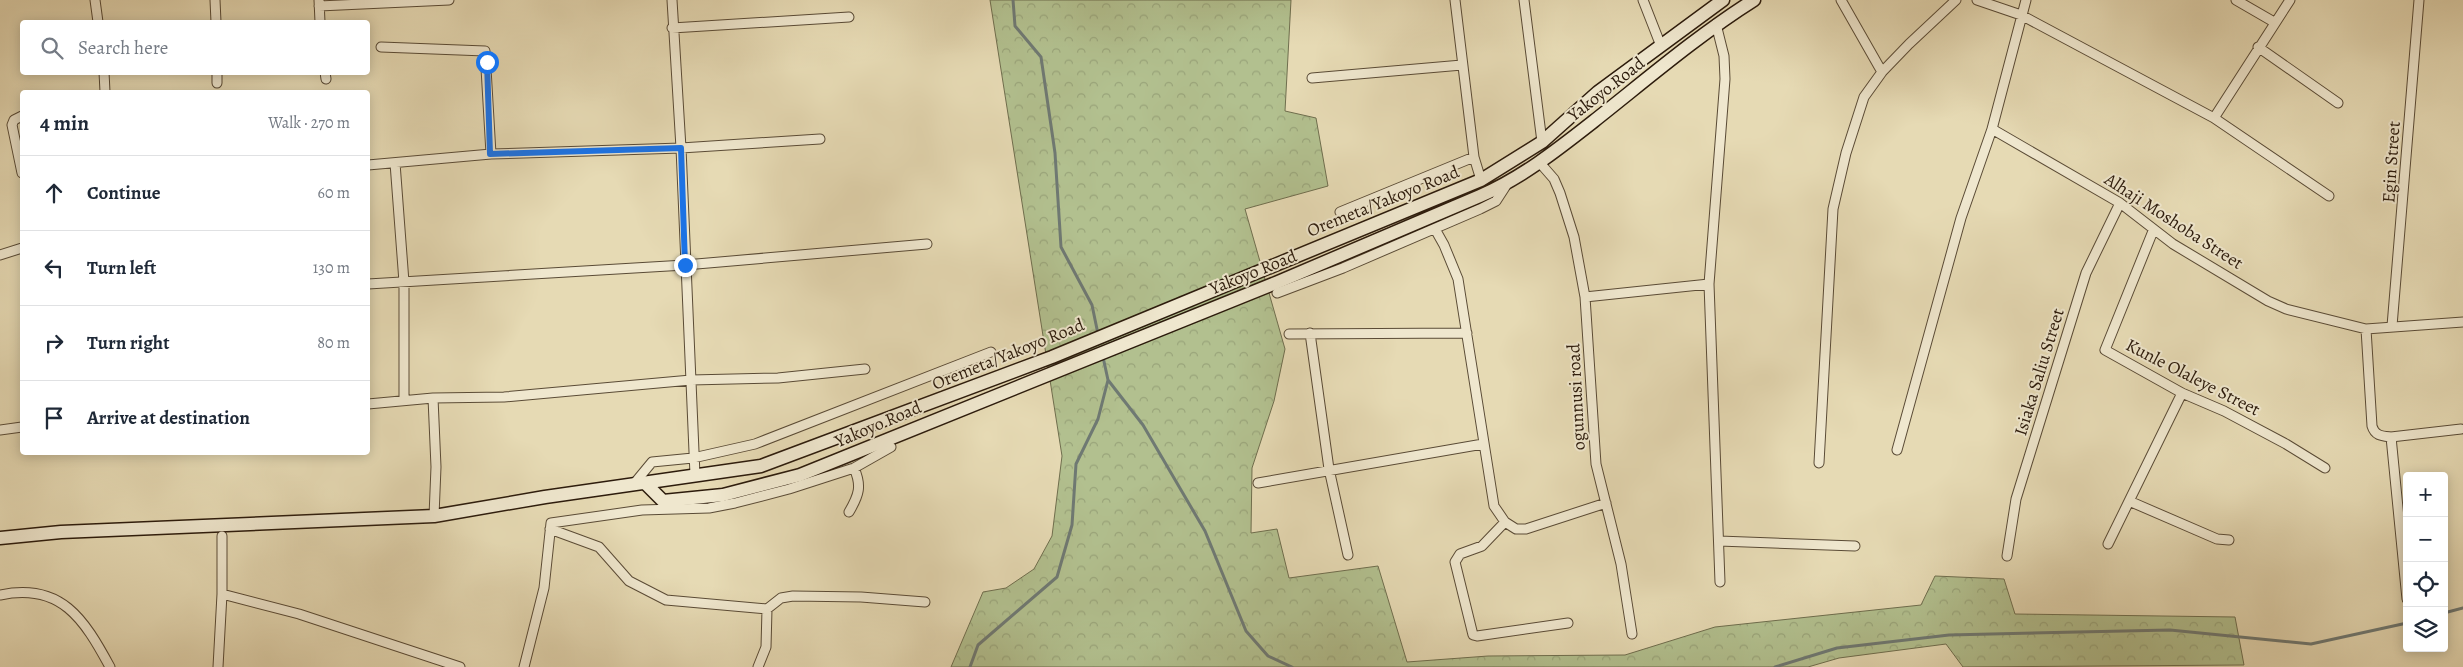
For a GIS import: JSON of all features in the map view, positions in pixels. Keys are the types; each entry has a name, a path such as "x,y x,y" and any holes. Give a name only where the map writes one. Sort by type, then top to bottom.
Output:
{"main road":[{"name":"Oremeta/Yakoyo Road","path":"0,538 52,533 434,516 544,497 761,466 1052,357 1481,180 1542,142 1598,92 1723,0"},
{"name":"Yakoyo Road","path":"639,484 663,501 722,496 800,475 1379,239 1507,184 1540,163 1716,24 1754,0"}],"street":[{"path":"95,0 98,20"},
{"path":"215,0 216,20"},
{"path":"320,20 319,3 449,0"},
{"path":"672,0 672,28 681,148 695,475"},
{"path":"1455,0 1474,157 1481,180"},
{"path":"1524,0 1542,142"},
{"path":"1643,0 1661,46"},
{"path":"1841,0 1882,72"},
{"path":"1819,463 1834,209 1846,153 1864,97 1882,72 1956,0"},
{"path":"1977,0 2021,15 2214,118 2329,196"},
{"path":"1897,450 1960,218 1992,129 2026,0"},
{"path":"2236,0 2274,22"},
{"path":"2214,118 2274,22 2290,0"},
{"name":"Egin Street","path":"2392,326 2419,0"},
{"path":"672,28 849,18"},
{"path":"1716,24 1724,56 1725,79 1709,284 1720,582"},
{"path":"381,47 485,51 490,154"},
{"path":"2258,47 2338,102"},
{"path":"1312,78 1462,65"},
{"path":"104,75 106,90"},
{"path":"217,75 217,83"},
{"path":"20,117 14,120 12,125 20,163"},
{"name":"Alhaji Moshoba Street","path":"1992,129 2120,203 2137,215 2154,231 2268,301 2286,309 2366,329 2463,322"},
{"path":"370,165 490,154 681,148 820,139"},
{"path":"1340,212 1474,157"},
{"path":"395,163 404,282 404,400"},
{"name":"ogunnusi road","path":"1540,163 1554,179 1574,237 1585,297 1596,464 1621,564 1632,634"},
{"path":"1277,293 1435,229 1496,201 1507,184"},
{"name":"Isiaka Saliu Street","path":"2007,556 2016,499 2086,273 2120,203"},
{"path":"1435,229 1458,279 1494,506 1505,522 1516,529 1526,530 1606,503"},
{"name":"Kunle Olaleye Street","path":"2154,231 2105,350 2182,393 2224,411 2325,468"},
{"path":"370,284 685,265 927,244"},
{"path":"0,255 20,249"},
{"path":"1585,297 1709,284"},
{"path":"2366,329 2372,426 2374,432 2379,435 2392,437 2461,429"},
{"path":"1310,333 1329,470 1348,555"},
{"path":"1289,334 1467,333"},
{"path":"639,484 652,462 693,458 755,444 991,352"},
{"path":"370,404 434,398 504,397 691,380 778,378 865,369"},
{"path":"2108,544 2182,393"},
{"path":"434,398 436,467 434,516"},
{"path":"0,430 20,427"},
{"path":"2392,437 2404,562"},
{"path":"1258,483 1483,444"},
{"path":"524,667 544,588 550,529 553,522 642,510 676,510 727,505 789,489 854,468 891,447"},
{"path":"849,512 859,496 860,482 854,468"},
{"path":"2129,502 2217,539 2229,540"},
{"path":"1505,522 1482,546 1460,554 1455,562 1473,635 1568,623"},
{"path":"550,529 599,547 629,581 666,600 766,609 781,598 793,596 861,597 925,602"},
{"path":"218,667 222,594 222,536"},
{"path":"1719,541 1855,546"},
{"path":"0,595 39,592 69,608 96,640 110,667"},
{"path":"222,594 299,614 460,667"},
{"path":"758,667 766,647 766,609"}],"green space":[{"path":"990,0 1291,0 1285,111 1316,118 1328,186 1245,209 1285,349 1274,401 1252,468 1251,533 1277,529 1289,578 1378,566 1407,662 1488,656 1625,655 1715,627 1921,605 1935,576 2004,579 2015,614 2235,617 2244,665 1963,667 1946,644 1839,658 1808,667 951,667 983,592 1006,588 1034,569 1052,536 1062,456"}],"waterway":[{"path":"1013,0 1015,26 1041,57 1055,153 1061,247 1092,305 1098,334"},
{"path":"970,667 978,645 1057,577 1072,525 1076,464 1098,419 1108,380 1103,357"},
{"path":"1108,380 1143,425 1205,531 1246,631 1268,656 1292,667"},
{"path":"2448,612 2463,608"},
{"path":"1775,667 1837,648 1949,635 2170,630 2311,644 2403,624"}],"route":[{"path":"487,62 490,154 681,148 685,265"}]}
